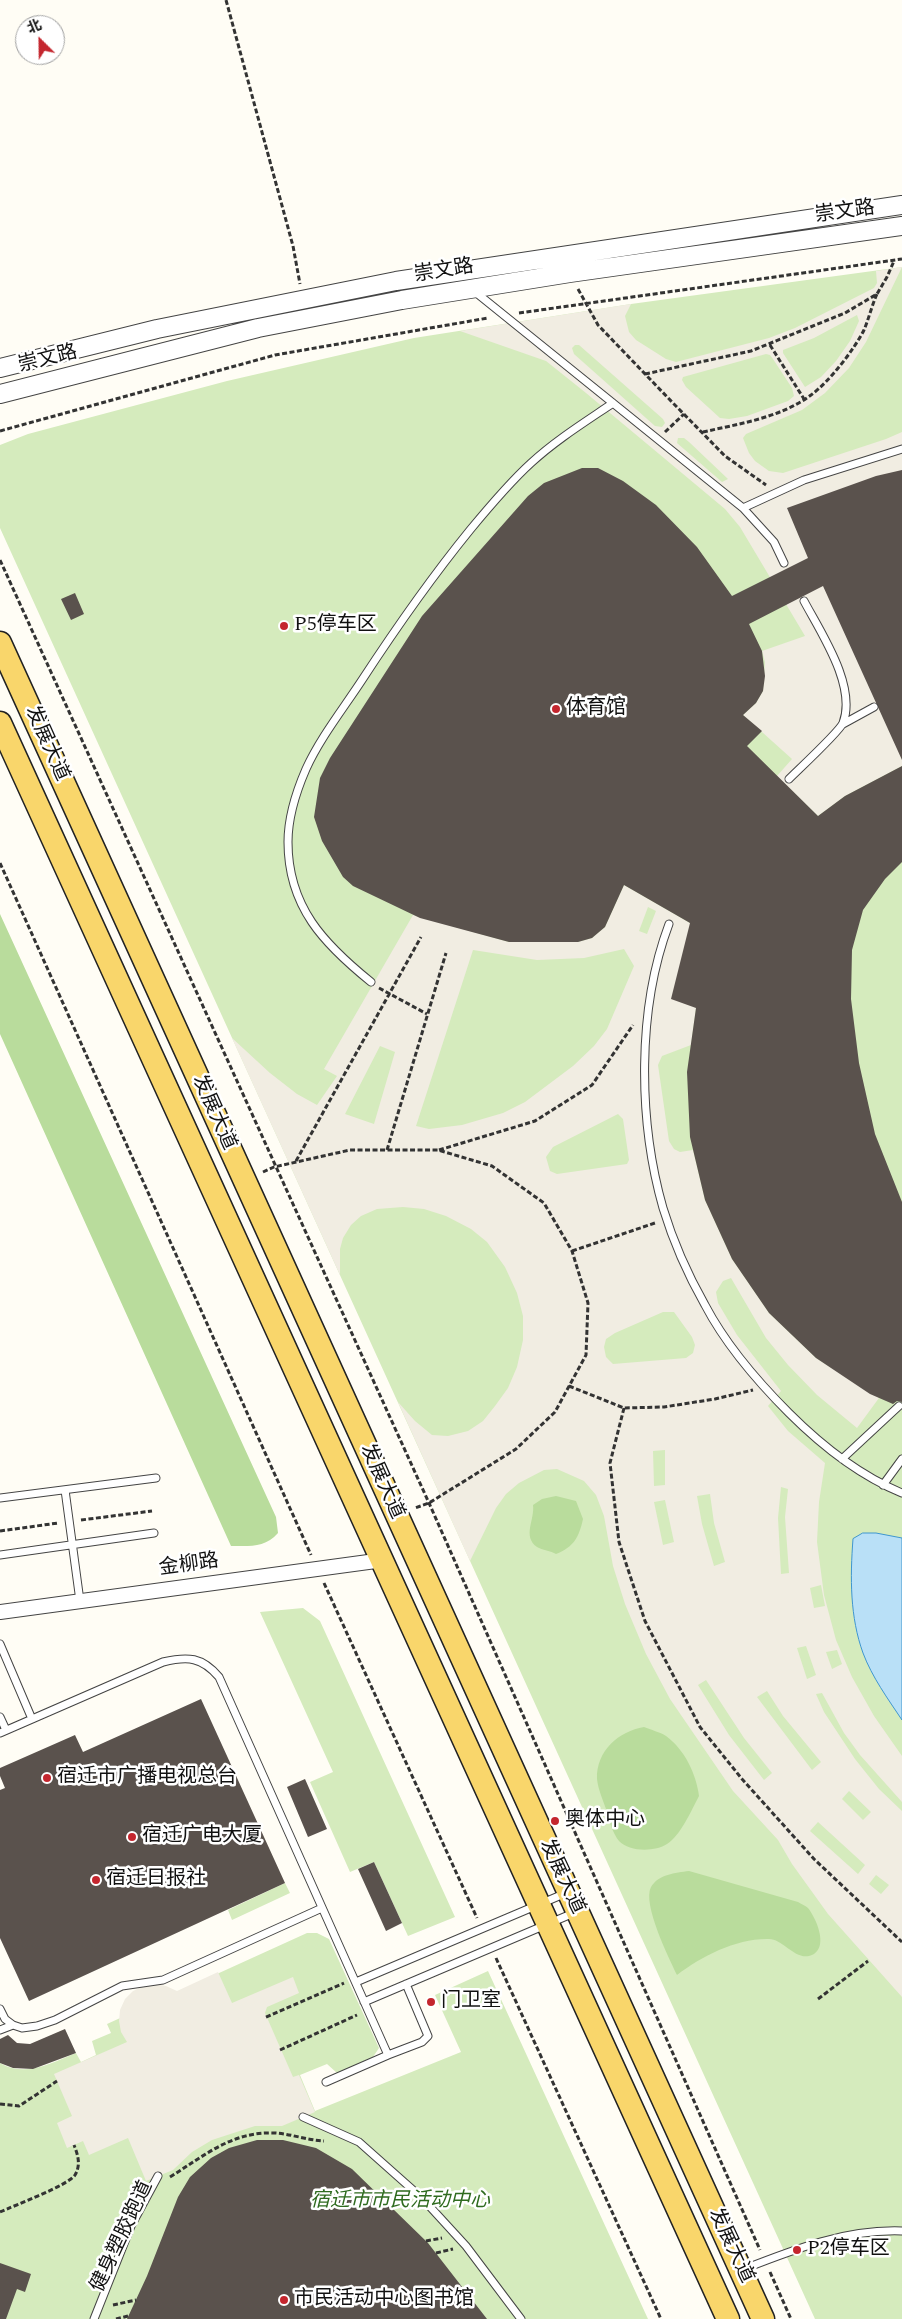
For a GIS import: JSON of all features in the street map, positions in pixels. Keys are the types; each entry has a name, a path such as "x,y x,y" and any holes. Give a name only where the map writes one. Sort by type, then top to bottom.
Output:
{"main road":[{"name":"发展大道","path":"0,644 763,2319"},
{"name":"发展大道","path":"0,723 728,2319"}],"street":[{"name":"崇文路","path":"0,368 157,329 406,279 902,205"},
{"name":"崇文路","path":"0,394 258,328 402,300 570,273 902,226"},
{"name":"金柳路","path":"0,1612 383,1560"}],"lane":[{"path":"472,289 743,508 774,542 784,563"},
{"path":"370,982 337,954 315,927 302,905 292,881 288,844 289,825 294,800 307,768 397,627 435,573 485,512 537,457 559,439 613,403"},
{"path":"743,508 804,480 902,449"},
{"path":"804,601 835,661 844,686 847,702 842,724"},
{"path":"789,779 842,724 874,707"},
{"path":"669,924 661,944 651,999 644,1057 649,1139 667,1218 685,1265 706,1307 733,1349 765,1387 815,1439 883,1485 902,1493"},
{"path":"842,1459 898,1406"},
{"path":"883,1485 902,1458"},
{"path":"0,1498 156,1478"},
{"path":"65,1490 80,1601"},
{"path":"0,1555 154,1534"},
{"path":"0,1644 32,1719"},
{"path":"0,1717 3,1731 163,1662 182,1658 196,1659 209,1665 219,1677 388,2056"},
{"path":"355,1981 573,1902"},
{"path":"364,2002 406,1984 544,1914 573,1902"},
{"path":"0,2009 5,2019 12,2025 22,2028 37,2026 55,2020 122,1986 163,1980 322,1908"},
{"path":"326,2082 422,2042 428,2036 406,1984"},
{"path":"0,2030 12,2025"},
{"path":"303,2117 359,2142 422,2198 466,2246 520,2319"},
{"path":"94,2319 131,2226 158,2176"},
{"path":"741,2270 805,2245 838,2237 888,2230 902,2231"}],"path":[{"path":"226,0 293,246 302,299"},
{"path":"0,430 275,355 586,302 902,260"},
{"path":"702,432 761,418 812,395 840,366 863,330 877,294 894,261"},
{"path":"570,273 598,325 726,456 777,492"},
{"path":"645,374 751,351 770,345 845,313 877,294"},
{"path":"770,345 804,399"},
{"path":"657,439 684,414"},
{"path":"0,560 274,1167 429,1503 791,2319"},
{"path":"0,863 317,1569"},
{"path":"296,1162 422,938"},
{"path":"387,1150 446,953"},
{"path":"370,982 389,995 427,1014"},
{"path":"438,1150 535,1121 592,1085 651,999"},
{"path":"244,1181 274,1167 350,1150 438,1150 492,1166 544,1203 572,1251 588,1304 586,1355 555,1412 516,1449 429,1503 396,1515"},
{"path":"572,1251 667,1218"},
{"path":"569,1386 624,1408 664,1408 715,1400 765,1387"},
{"path":"624,1408 610,1462 619,1542 650,1630 700,1727 742,1779 814,1859 902,1942"},
{"path":"894,1935 902,1938"},
{"path":"818,1999 868,1961"},
{"path":"266,2016 355,1981"},
{"path":"280,2050 368,2010"},
{"path":"0,2104 19,2106 57,2081"},
{"name":"健身塑胶跑道","path":"164,2183 169,2177 203,2154 235,2138 273,2133 326,2141"},
{"path":"0,2212 72,2179 79,2166 74,2145"},
{"path":"443,2231 448,2236"},
{"path":"452,2242 458,2248"},
{"path":"98,2308 136,2300"},
{"path":"116,2319 128,2316"}],"green space":[{"path":"902,267 902,2319 815,2319 0,528 0,445 28,434 227,381 414,338 631,304"},
{"path":"0,914 276,1517 278,1533 262,1544 231,1546 0,1034"},
{"path":"556,1496 576,1501 583,1519 575,1541 556,1554 537,1547 530,1538 530,1533 533,1505 542,1499"},
{"path":"303,1608 320,1621 455,1917 408,1936 374,1862 350,1872 310,1782 333,1772 260,1612"},
{"path":"644,1727 666,1736 679,1748 692,1771 699,1796 685,1822 672,1840 662,1847 642,1850 623,1845 617,1838 609,1821 597,1779 600,1760 611,1744 626,1733"},
{"path":"689,1871 798,1902 806,1906 814,1918 819,1931 820,1944 818,1950 814,1954 802,1956 775,1940 757,1939 720,1950 697,1961 677,1975 653,1918 649,1895 651,1887 658,1879"},
{"path":"285,1883 290,1893 232,1920 228,1910"},
{"path":"307,1933 317,1933 329,1939 379,2048 373,2057 337,2073 327,2064 300,2075 315,2111 461,2052 435,1995 488,1971 648,2319 0,2319 0,2063 19,2069 29,2069 48,2065 76,2053 81,2062 96,2055 92,2041 111,2033 107,2024"}],"shaded area":[{"path":"902,267 866,342 849,368 825,393 802,410 746,434 743,438 749,453 755,461 769,471 783,473 902,432 902,766 845,796 818,816 777,776 792,759 743,715 756,703 763,691 765,662 762,651 805,636 740,527 725,509 546,361 460,331 631,304 625,316 629,332 636,340 666,359 676,362 769,338 795,328 874,288 877,283 876,271","holes":["857,315 859,321 850,341 836,361 821,377 805,387 783,353 783,350 814,338","575,345 579,345 663,419 665,423 662,427 655,426 574,354 572,348","766,354 770,355 773,359 792,388 794,396 788,401 747,416 729,419 720,418 686,387 682,380 683,377","678,438 684,438 728,479 722,482 677,443"]},
{"path":"624,885 690,923 696,1008 691,1045 662,1056 658,1065 669,1141 674,1149 680,1152 693,1150 705,1200 732,1259 769,1313 816,1358 879,1398 857,1428 817,1395 788,1365 766,1338 731,1278 723,1281 716,1292 718,1303 737,1335 781,1391 768,1406 788,1431 825,1463 819,1502 817,1542 824,1595 836,1640 852,1677 874,1716 902,1756 902,1802 860,1755 844,1733 822,1693 816,1694 824,1712 855,1759 879,1789 902,1811 902,1997 828,1914 792,1864 778,1840 733,1791 670,1699 646,1654 625,1604 613,1566 604,1516 596,1495 584,1481 557,1469 544,1470 519,1483 506,1494 496,1508 470,1561 398,1402 415,1421 432,1435 448,1436 468,1431 483,1421 508,1388 517,1367 523,1340 523,1316 517,1293 505,1267 487,1242 471,1229 446,1216 424,1209 403,1207 377,1209 361,1216 351,1225 343,1238 340,1249 340,1275 232,1038 270,1073 297,1094 317,1105 337,1076 324,1069 413,915 509,942 578,942 592,938 605,927","holes":["648,907 656,911 647,934 639,931","624,949 634,966 607,1029 594,1046 573,1066 525,1102 503,1113 462,1125 429,1129 416,1126 473,950 537,960 584,958","380,1046 395,1052 374,1124 345,1114","618,1114 623,1119 629,1160 627,1164 557,1174 550,1171 546,1157 553,1147","663,1312 674,1312 692,1337 695,1345 693,1353 686,1358 613,1364 606,1357 604,1347 606,1339 615,1333","665,1450 665,1485 654,1486 653,1451","781,1487 788,1489 785,1517 789,1573 781,1574 778,1518","710,1494 714,1523 725,1562 714,1566 702,1524 697,1496","665,1500 674,1542 663,1545 654,1502","821,1585 825,1606 814,1608 810,1588","806,1646 816,1675 807,1679 797,1648","837,1650 842,1664 832,1669 826,1652","706,1680 744,1738 772,1773 764,1780 729,1735 698,1685","767,1691 783,1716 821,1762 812,1770 757,1697","849,1791 871,1812 863,1820 842,1799","818,1822 865,1865 858,1874 810,1831","876,1875 889,1885 881,1894 869,1884"]},
{"path":"218,1972 232,2003 293,1977 299,1993 267,2007 265,2013 293,2077 299,2075 315,2112 282,2126 255,2126 212,2140 192,2152 173,2170 146,2181 128,2138 89,2155 83,2141 67,2148 57,2123 72,2116 54,2074 127,2042 121,2032 120,2010 125,1999 133,1991 155,1984 177,1991"}],"water":[{"path":"863,1533 876,1533 902,1538 902,1720 871,1671 863,1653 853,1611 851,1568 853,1539"}],"building":[{"path":"582,468 598,468 623,481 656,505 697,547 732,596 808,558 787,508 876,476 902,470 902,760 823,586 749,624 762,651 765,676 763,691 756,703 743,715 762,731 747,746 818,816 845,796 902,766 902,862 885,879 863,910 852,950 851,999 859,1063 875,1134 902,1202 902,1402 897,1401 893,1404 870,1394 816,1358 769,1313 732,1259 705,1200 690,1137 687,1072 696,1008 671,999 690,923 624,885 605,927 592,938 578,942 509,942 420,918 353,886 343,877 322,841 314,817 320,778 330,758 422,616 528,496 544,483"},
{"path":"75,593 84,614 71,620 61,599"},
{"name":"宿迁广电大厦","path":"201,1699 285,1883 29,2001 0,1938 0,1790 5,1788 0,1776 0,1768 75,1735 83,1752"},
{"path":"305,1779 327,1829 308,1837 287,1787"},
{"path":"374,1862 402,1923 386,1931 358,1869"},
{"path":"65,2029 76,2053 33,2069 13,2068 0,2063 0,2039 8,2035 17,2043 30,2044"},
{"name":"宿迁市市民活动中心","path":"257,2140 283,2140 316,2148 352,2169 428,2243 487,2319 127,2319 147,2276 178,2197 190,2177 211,2158 229,2148"},
{"path":"0,2263 31,2274 25,2292 17,2289 6,2319 0,2319"}],"place":[{"name":"P5停车区","path":"284,626"},
{"name":"体育馆","path":"556,709"},
{"name":"宿迁市广播电视总台","path":"47,1778"},
{"name":"奥体中心","path":"555,1821"},
{"name":"宿迁广电大厦","path":"132,1837"},
{"name":"宿迁日报社","path":"96,1880"},
{"name":"门卫室","path":"431,2002"},
{"name":"P2停车区","path":"797,2250"},
{"name":"市民活动中心图书馆","path":"284,2300"}]}
